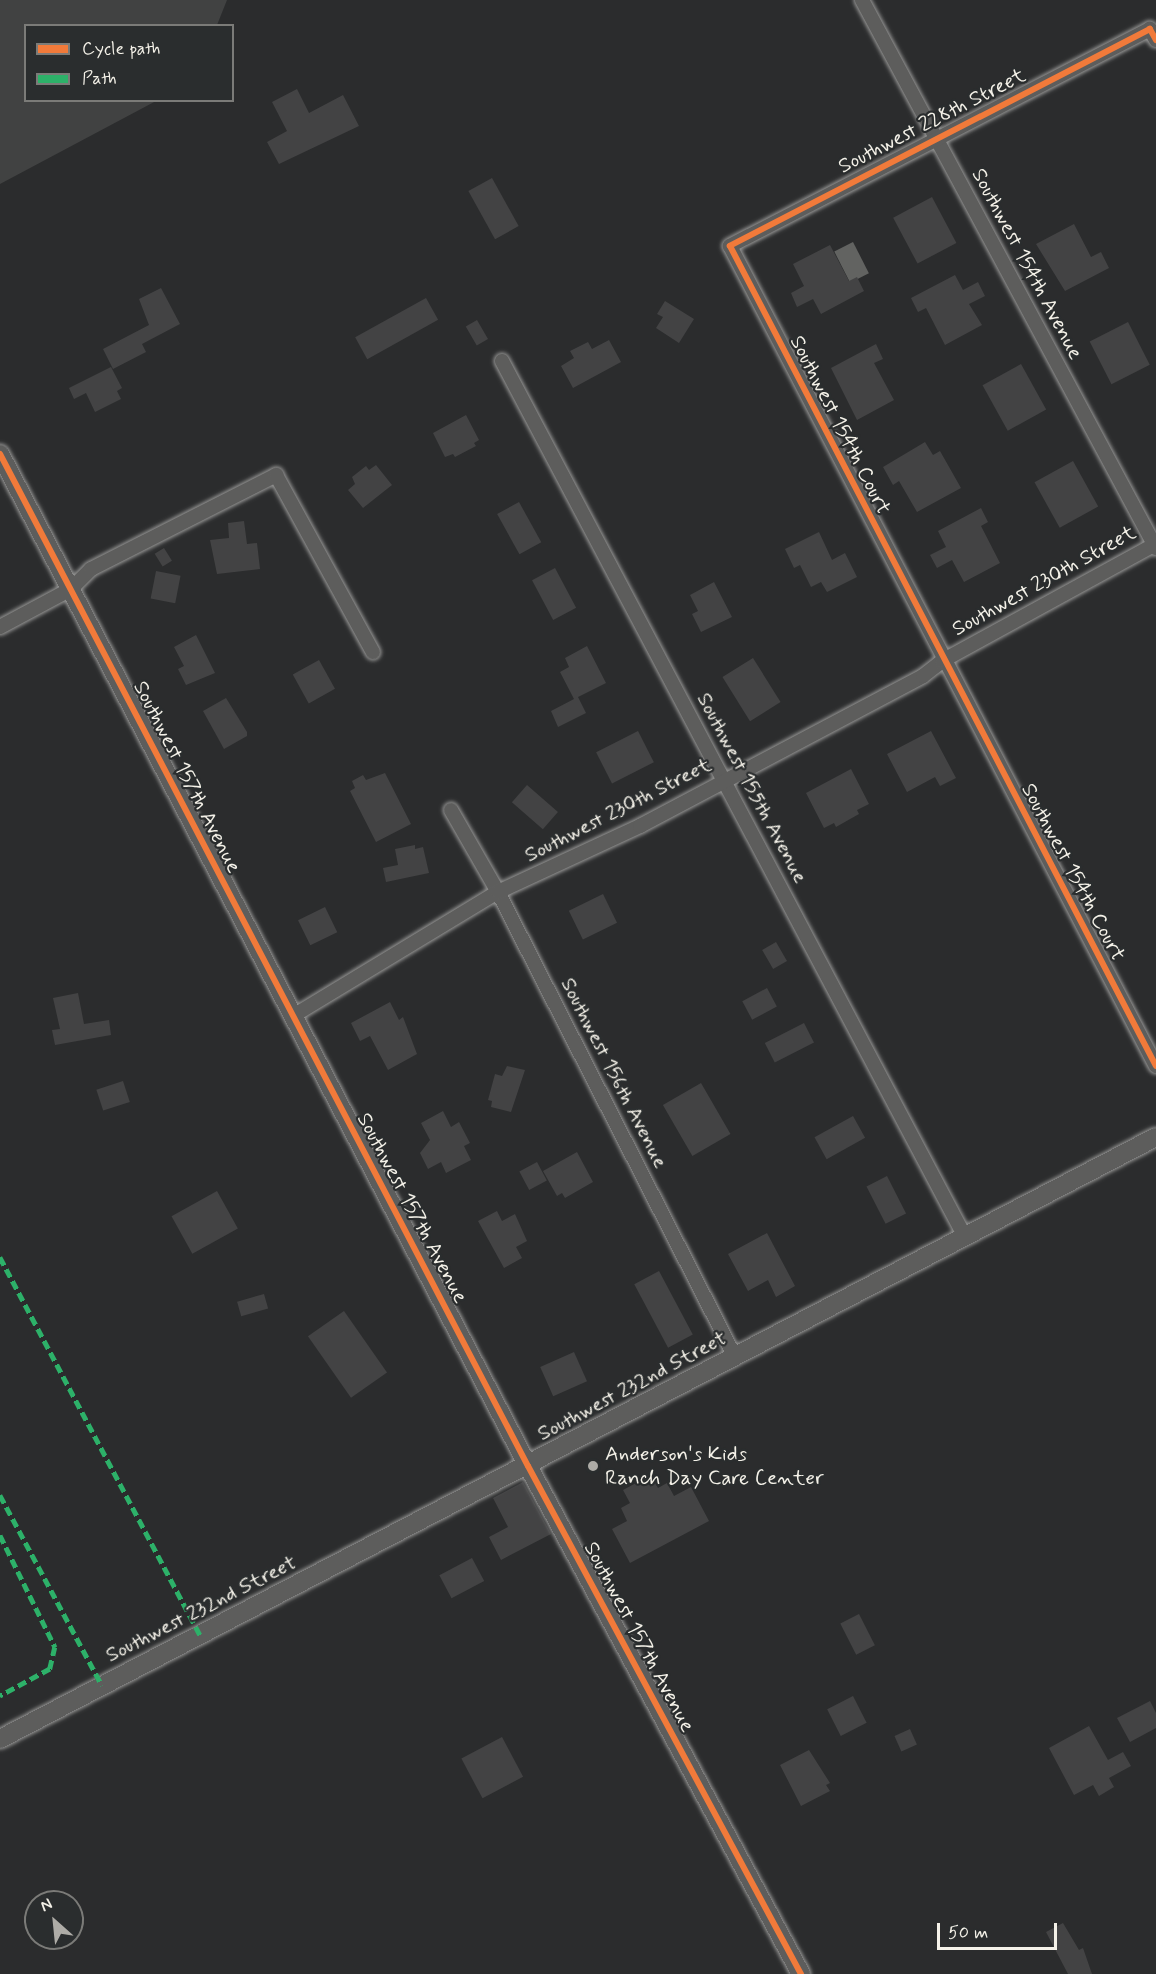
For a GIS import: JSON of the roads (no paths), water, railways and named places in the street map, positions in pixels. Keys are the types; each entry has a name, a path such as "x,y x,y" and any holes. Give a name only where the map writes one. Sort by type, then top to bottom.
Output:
{"street":[{"name":"Southwest 154th Avenue","path":"862,0 1155,546"},
{"name":"Southwest 228th Street","path":"730,246 935,137 1153,34"},
{"name":"Southwest 154th Court","path":"730,246 942,661 1156,1066"},
{"name":"Southwest 155th Avenue","path":"502,361 964,1235"},
{"name":"Southwest 157th Avenue","path":"0,454 528,1466 801,1974"},
{"path":"0,627 71,589 91,569 276,475 373,652"},
{"name":"Southwest 230th Street","path":"293,1016 498,892 640,826 923,676 942,661 1155,546"},
{"name":"Southwest 156th Avenue","path":"451,810 498,892 735,1357"},
{"name":"Southwest 232nd Street","path":"0,1739 1156,1137"}],"place":[{"name":"Anderson's Kids Ranch Day Care Center","path":"593,1466"}]}
